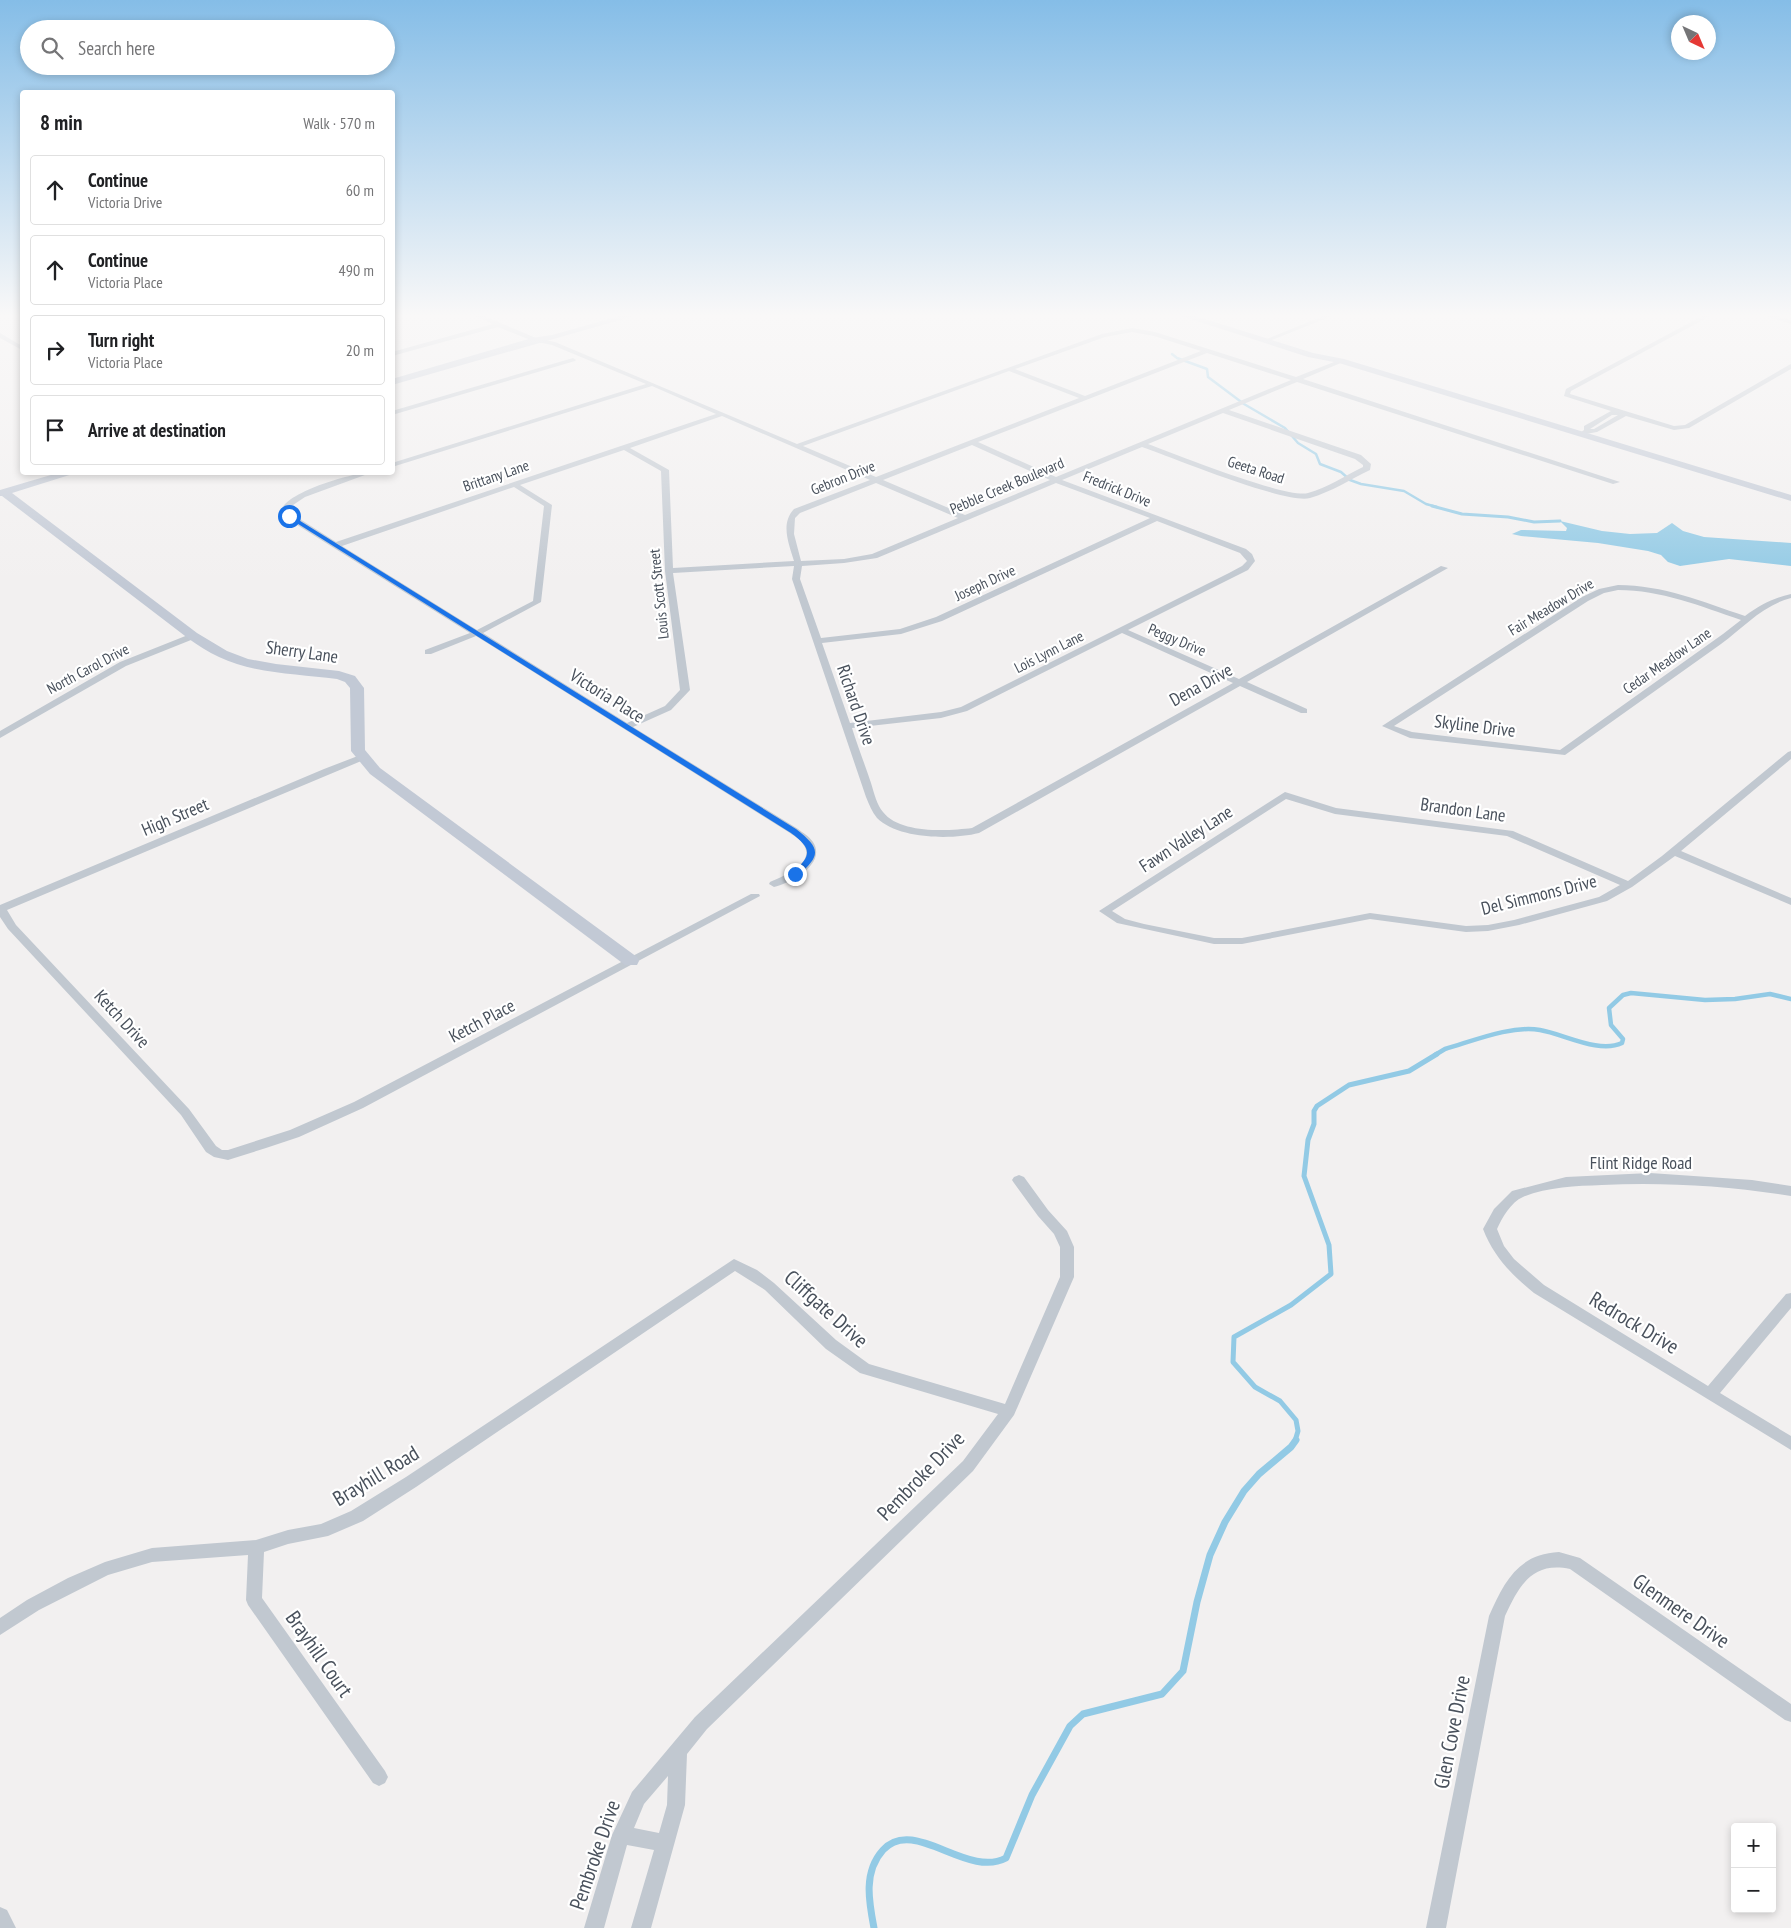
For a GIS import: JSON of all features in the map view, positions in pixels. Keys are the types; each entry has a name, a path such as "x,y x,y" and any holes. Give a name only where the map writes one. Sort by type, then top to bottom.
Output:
{"street":[{"path":"395,412 423,404"},
{"path":"395,464 588,404"},
{"path":"699,404 965,518"},
{"path":"797,446 914,404"},
{"name":"Gebron Drive","path":"797,511 1070,404"},
{"name":"Pebble Creek Boulevard","path":"669,571 844,561 874,556 1236,404"},
{"path":"1374,404 1616,482"},
{"path":"1486,404 1791,498"},
{"path":"1593,404 1674,428 1687,427 1726,404"},
{"name":"Geeta Road","path":"1141,444 1264,488 1296,496 1308,496 1366,468 1366,464 1358,457 1222,410"},
{"path":"1585,433 1586,427 1601,418 1611,413 1621,413"},
{"path":"1585,433 1595,431 1613,422 1623,416 1621,413"},
{"name":"Brittany Lane","path":"336,544 722,414"},
{"path":"1601,418 1613,422"},
{"name":"Fredrick Drive","path":"971,442 1006,456 1056,480 1243,552 1249,556 1251,561"},
{"name":"Louis Scott Street","path":"624,447 665,470 669,571 685,690 668,708 625,727"},
{"path":"395,458 402,462"},
{"path":"2,493 64,475"},
{"name":"Victoria Place","path":"361,475 302,495 286,506 285,511 289,516 794,831 809,843 812,855 807,864 795,874 774,884"},
{"path":"428,652 477,633 537,602 548,505 514,484"},
{"name":"Sherry Lane","path":"2,493 193,636 223,654 244,662 339,674 350,679 357,688 356,740 358,751 375,771 631,961"},
{"name":"Richard Drive","path":"797,511 791,517 790,523 790,534 798,563 796,579 870,797 881,816 898,825 922,832 959,834 975,831"},
{"name":"Joseph Drive","path":"817,641 900,631 939,619 1155,519"},
{"name":"Lois Lynn Lane","path":"846,726 941,715 964,709 1232,575 1245,568 1251,561"},
{"name":"Dena Drive","path":"975,831 1444,568"},
{"name":"Fair Meadow Drive","path":"1387,726 1602,591 1617,588 1659,591 1747,620"},
{"name":"Cedar Meadow Lane","path":"1562,753 1747,620 1763,606 1783,597 1791,596"},
{"name":"Peggy Drive","path":"1121,630 1304,710"},
{"name":"North Carol Drive","path":"0,735 123,664 193,636"},
{"name":"Skyline Drive","path":"1387,726 1410,735 1562,753"},
{"name":"Del Simmons Drive","path":"1104,911 1121,921 1143,927 1214,941 1242,941 1370,916 1466,929 1488,928 1515,923 1603,899 1628,885 1674,852 1791,754"},
{"name":"High Street","path":"0,908 363,757"},
{"name":"Brandon Lane","path":"1285,794 1335,811 1510,832 1628,885"},
{"name":"Fawn Valley Lane","path":"1104,911 1285,794"},
{"path":"1674,852 1791,902"},
{"name":"Ketch Place","path":"219,1154 228,1155 242,1151 294,1133 340,1114 414,1077 754,896"},
{"name":"Ketch Drive","path":"0,908 12,927 185,1112 211,1148 219,1154"},
{"name":"Flint Ridge Road","path":"1499,1212 1517,1194 1566,1182 1650,1178 1791,1191"},
{"name":"Pembroke Drive","path":"594,1928 621,1835 638,1798 701,1723 968,1466 1009,1411 1067,1277 1066,1247 1060,1231 1043,1213 1019,1180"},
{"name":"Redrock Drive","path":"1499,1212 1490,1229 1496,1246 1510,1267 1539,1289 1791,1444"},
{"name":"Cliffgate Drive","path":"734,1264 746,1269 764,1282 847,1359 865,1369 1009,1411"},
{"name":"Brayhill Road","path":"0,1627 33,1605 105,1569 152,1555 256,1547 288,1537 322,1531 357,1516 420,1477 734,1264"},
{"path":"1710,1394 1791,1298"},
{"name":"Brayhill Court","path":"256,1547 254,1600 379,1777"},
{"name":"Glenmere Drive","path":"1542,1562 1561,1559 1574,1564 1791,1714"},
{"name":"Glen Cove Drive","path":"1436,1928 1497,1616 1509,1589 1522,1572 1542,1562"},
{"path":"641,1928 676,1805 678,1751"},
{"path":"621,1835 664,1843"},
{"path":"0,1916 6,1928"}],"water":[{"path":"1560,521 1602,531 1630,534 1657,533 1672,523 1683,531 1704,537 1791,543 1791,566 1729,559 1680,566 1668,562 1661,555 1648,551 1598,543 1512,534 1521,530 1566,531 1567,528"}],"waterway":[{"path":"1244,404 1285,428 1298,443 1316,454 1320,464 1341,472 1350,480 1361,484 1404,491 1426,504 1437,507"},
{"path":"1432,506 1462,514 1508,517 1534,522 1560,521"},
{"path":"1435,1055 1445,1049 1480,1038 1529,1029 1549,1032 1592,1045 1613,1046 1622,1043 1623,1039 1611,1025 1609,1008 1623,995 1631,993 1705,1000 1735,999 1770,994 1791,999"},
{"path":"1295,1441 1298,1431 1296,1420 1280,1401 1255,1387 1233,1362 1234,1337 1291,1305 1331,1274 1329,1245 1304,1176 1308,1140 1314,1124 1314,1111 1317,1106 1349,1085 1409,1071 1437,1054"},
{"path":"874,1928 869,1898 870,1877 872,1868 883,1850 896,1841 910,1840 925,1843 975,1861 991,1862 1006,1858 1032,1795 1070,1726 1083,1714 1162,1694 1183,1671 1197,1602 1210,1555 1225,1522 1244,1491 1259,1474 1291,1447 1296,1440"}],"route":[{"path":"289,516 794,831 809,843 812,855 807,864 795,874"}]}
